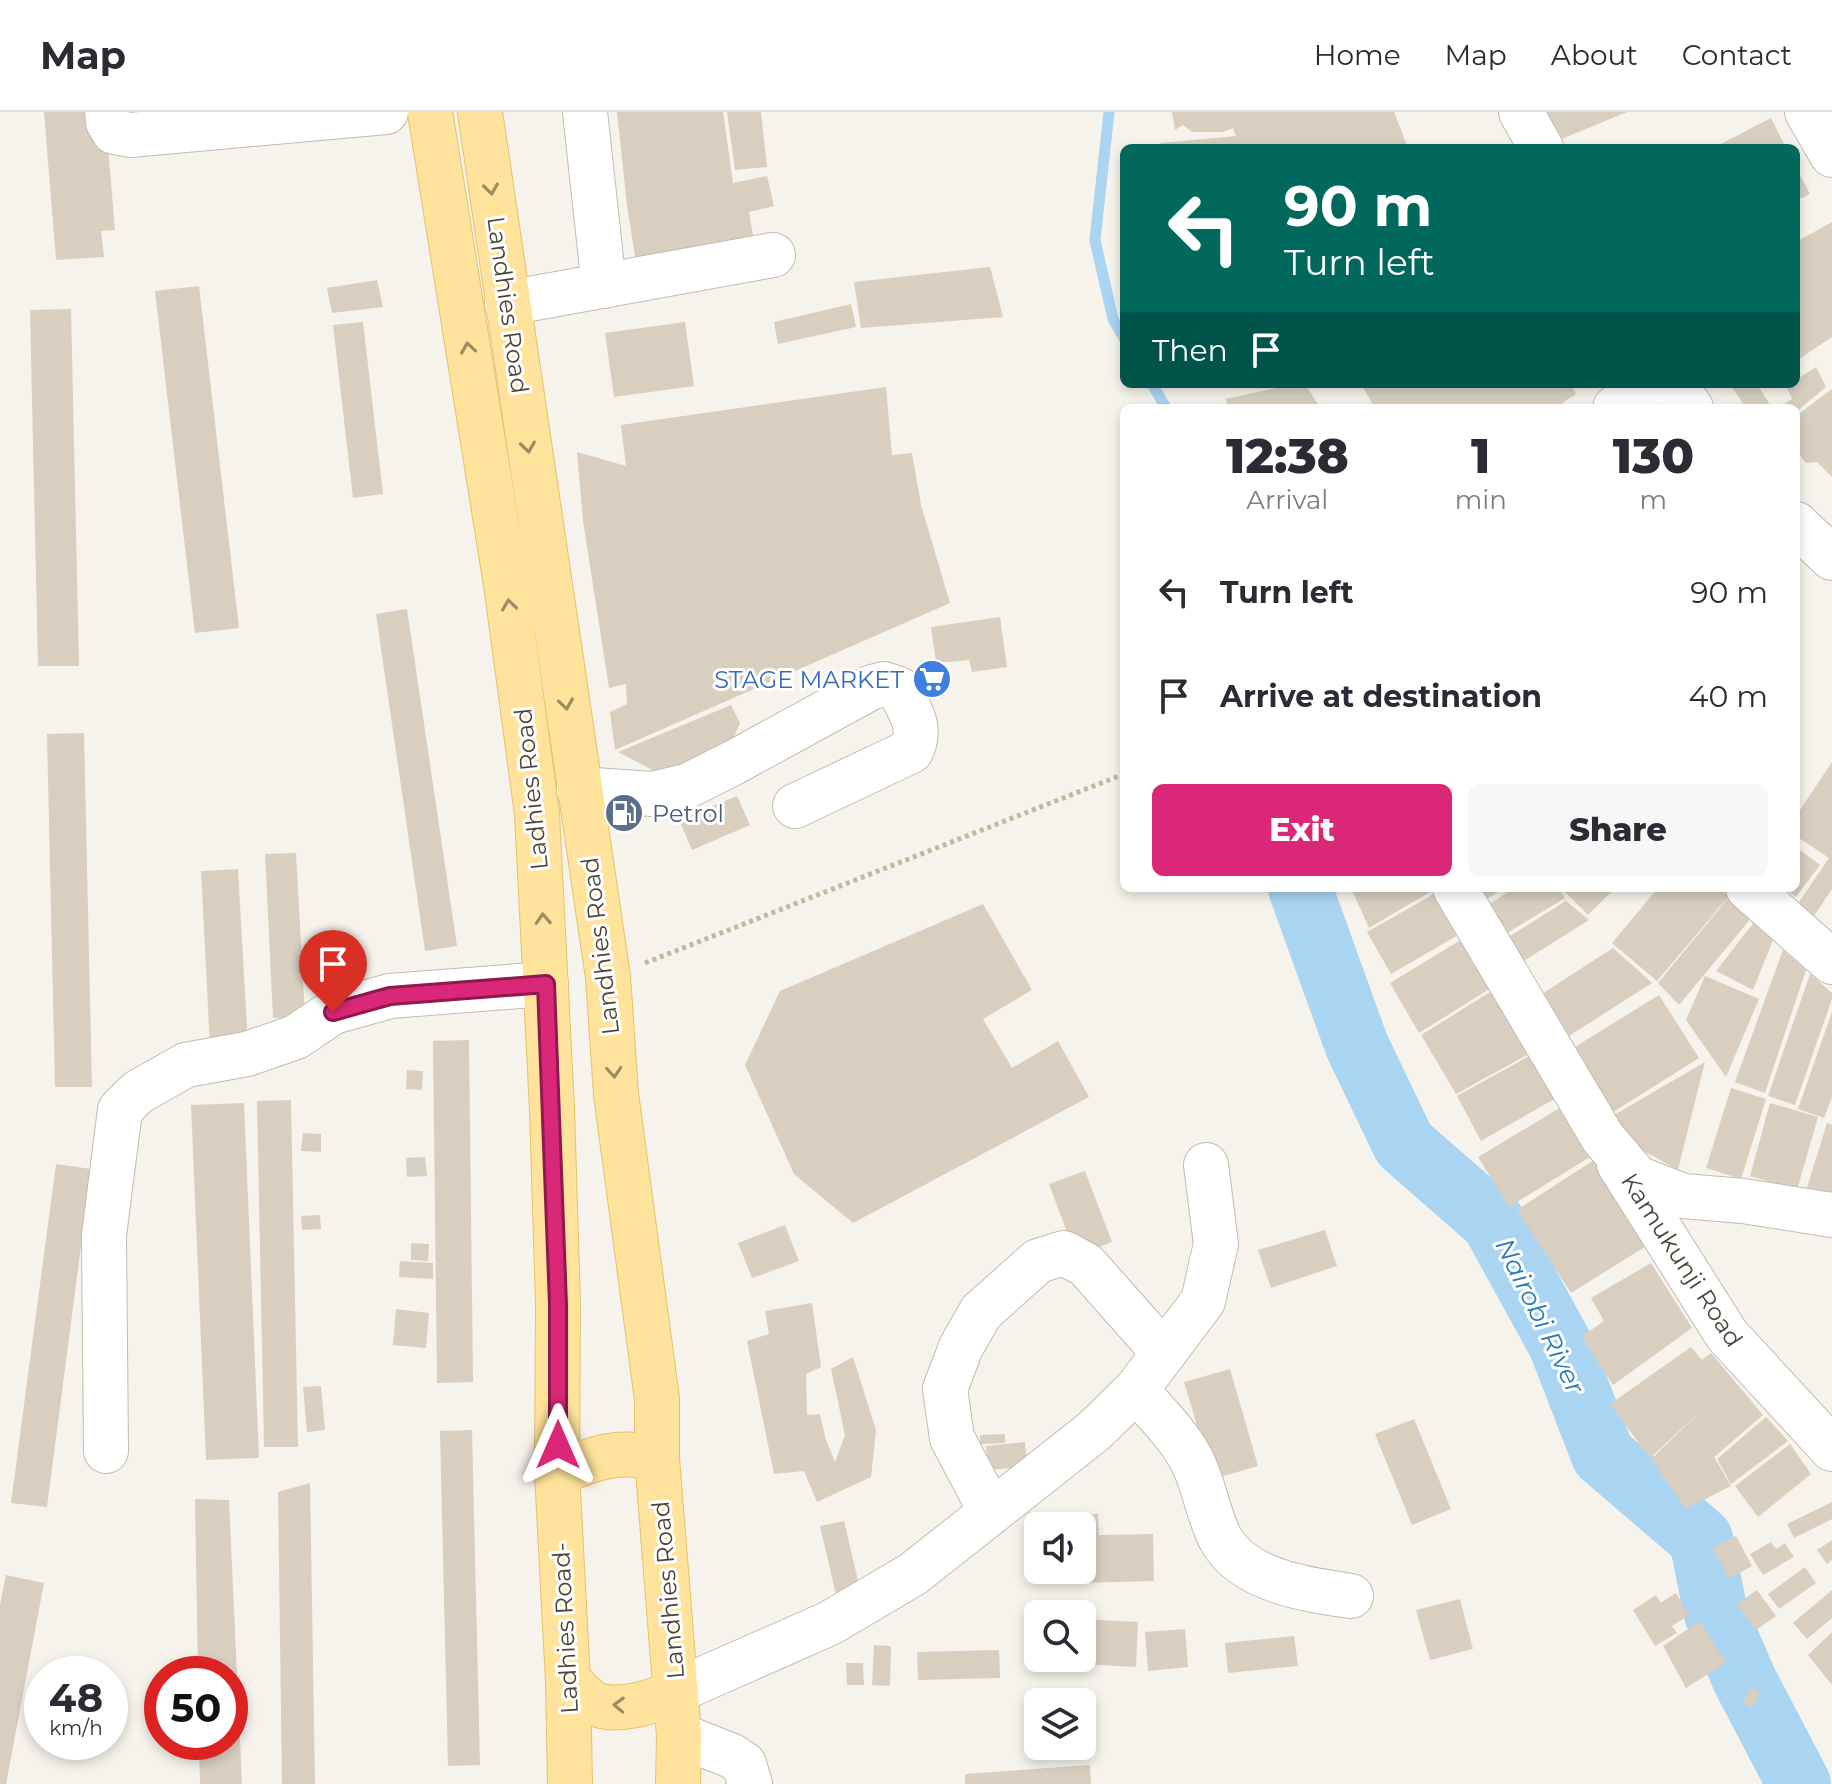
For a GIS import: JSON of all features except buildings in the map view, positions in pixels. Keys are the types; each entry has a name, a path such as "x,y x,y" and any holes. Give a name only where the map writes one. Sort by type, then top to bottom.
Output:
{"main road":[{"name":"Ladhies Road","path":"430,112 506,584 537,814 558,1305 557,1473"},
{"name":"Landhies Road","path":"480,112 608,977 616,1094 657,1399 657,1458 679,1735 678,1784"},
{"path":"557,1473 611,1454 635,1453 657,1458"},
{"name":"Ladhies Road-","path":"557,1473 570,1784"},
{"path":"568,1681 594,1703 612,1706 634,1706 657,1701 676,1691"}],"street":[{"path":"107,112 114,132 130,135 386,112"},
{"path":"585,112 604,286"},
{"path":"1521,112 1539,144"},
{"path":"1807,112 1832,155"},
{"path":"507,303 773,255"},
{"path":"1621,404 1644,388"},
{"path":"1800,528 1832,558"},
{"path":"579,789 653,794 687,786 872,687 884,684 899,689 915,722 918,737 911,751 795,806"},
{"path":"1457,892 1603,1138 1637,1178 1683,1196 1743,1201 1832,1215"},
{"path":"1753,892 1832,962"},
{"path":"106,1451 104,1235 120,1110 138,1092 186,1065 247,1054 296,1037 333,1012 390,996 546,984"},
{"name":"Kamukunji Road","path":"1603,1138 1727,1335 1832,1449"},
{"path":"676,1691 830,1623 913,1574 1094,1431 1136,1390 1203,1301 1216,1244 1206,1165"},
{"path":"991,1512 952,1438 945,1389 961,1347 981,1312 1038,1261 1064,1253 1086,1265 1164,1353"},
{"path":"1136,1390 1191,1458 1221,1539 1237,1557 1264,1576 1302,1589 1351,1596"},
{"path":"679,1735 732,1756 744,1764 750,1784"}],"path":[{"path":"608,977 1120,776"}],"waterway":[{"name":"Nairobi River","path":"1109,112 1095,240 1113,319 1120,331"},
{"name":"Nairobi River","path":"1154,388 1164,404"},
{"name":"Nairobi River","path":"1301,892 1357,1046 1404,1144 1493,1222 1560,1344 1603,1455 1701,1539 1716,1614 1745,1681 1799,1784"}],"place":[{"name":"STAGE MARKET","path":"932,679"},
{"name":"Petrol","path":"624,813"}],"route":[{"path":"333,1012 390,996 546,984 558,1305 558,1445"}]}
